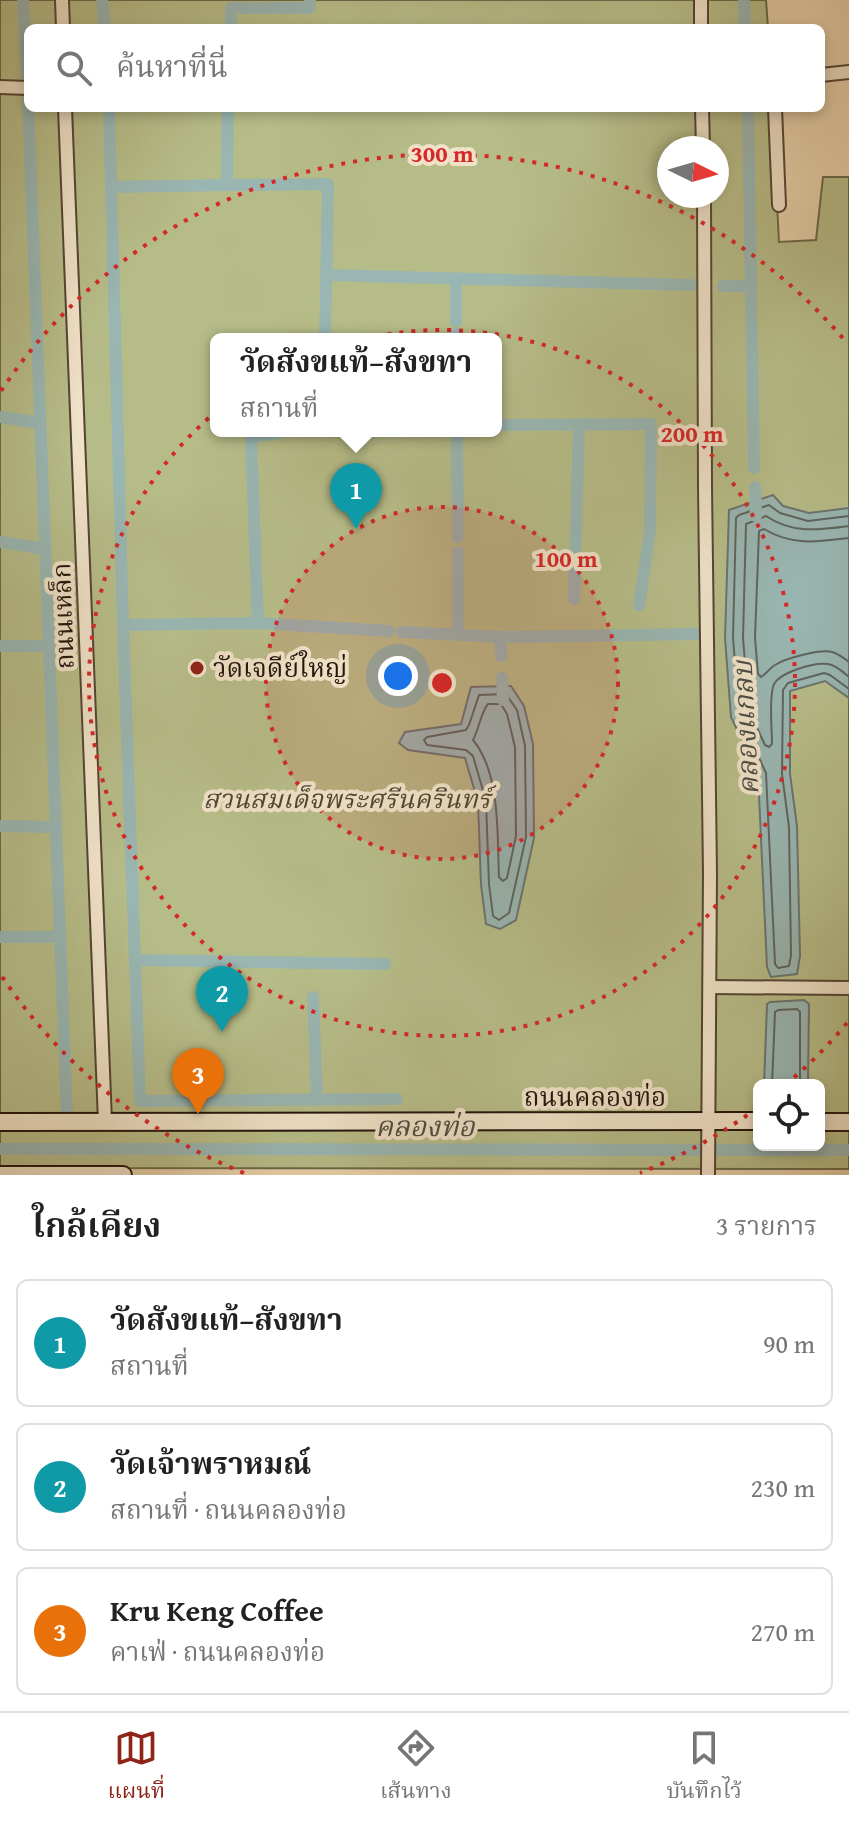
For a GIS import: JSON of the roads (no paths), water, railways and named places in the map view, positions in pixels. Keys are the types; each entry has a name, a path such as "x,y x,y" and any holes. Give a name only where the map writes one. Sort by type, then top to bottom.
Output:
{"street":[{"path":"62,0 63,24"},
{"path":"701,0 701,24"},
{"path":"825,75 849,72"},
{"path":"0,87 24,88"},
{"name":"ถนนเหล็ก","path":"65,112 105,1122"},
{"path":"702,112 703,136"},
{"path":"775,112 779,205"},
{"path":"704,208 710,873 708,1169"},
{"path":"710,987 849,988"},
{"name":"ถนนคลองท่อ","path":"0,1122 709,1128 753,1122"},
{"path":"825,1122 849,1122"},
{"path":"0,1175 123,1175"}],"water":[{"path":"773,495 783,506 809,513 849,508 849,698 825,681 790,691 790,774 797,826 800,956 797,974 771,977 767,967 758,774 731,717 725,638 729,510"},
{"path":"511,686 524,706 533,744 534,838 516,920 500,929 486,924 481,885 478,802 465,758 408,750 399,743 405,732 461,724 471,687"},
{"path":"804,1000 809,1004 808,1079 764,1079 767,1004"}],"waterway":[{"path":"23,0 24,24"},
{"path":"102,0 105,24"},
{"path":"231,24 231,8 309,8 310,0"},
{"name":"คลองแกลบ","path":"744,0 745,24"},
{"path":"28,112 67,1117"},
{"path":"109,112 140,1101 397,1099"},
{"path":"228,112 227,185 328,184 325,333"},
{"name":"คลองแกลบ","path":"748,112 754,468"},
{"path":"111,187 227,185"},
{"path":"327,275 691,285"},
{"path":"456,279 456,321"},
{"path":"723,286 750,286"},
{"path":"0,417 40,423"},
{"path":"574,599 579,424"},
{"path":"502,425 651,424 650,530 639,605"},
{"path":"251,437 258,623 389,631"},
{"path":"457,437 458,537"},
{"name":"คลองแกลบ","path":"755,487 756,516"},
{"path":"0,542 45,549"},
{"path":"458,552 458,635"},
{"path":"123,625 258,623"},
{"path":"402,632 500,637 696,634"},
{"path":"500,637 501,656"},
{"path":"0,646 49,646"},
{"path":"502,678 503,700"},
{"path":"0,826 56,827"},
{"path":"0,937 60,937"},
{"path":"135,960 385,964"},
{"path":"313,997 317,1099"},
{"name":"คลองท่อ","path":"0,1149 849,1150"}],"place":[{"name":"วัดสังขแท้–สังขทา","path":"356,529"},
{"name":"วัดเจดีย์ใหญ่","path":"197,668"},
{"name":"วัดเจ้าพราหมณ์","path":"222,1032"},
{"name":"Kru Keng Coffee","path":"198,1114"}],"park label":[{"name":"สวนสมเด็จพระศรีนครินทร์","path":"347,799"}]}
